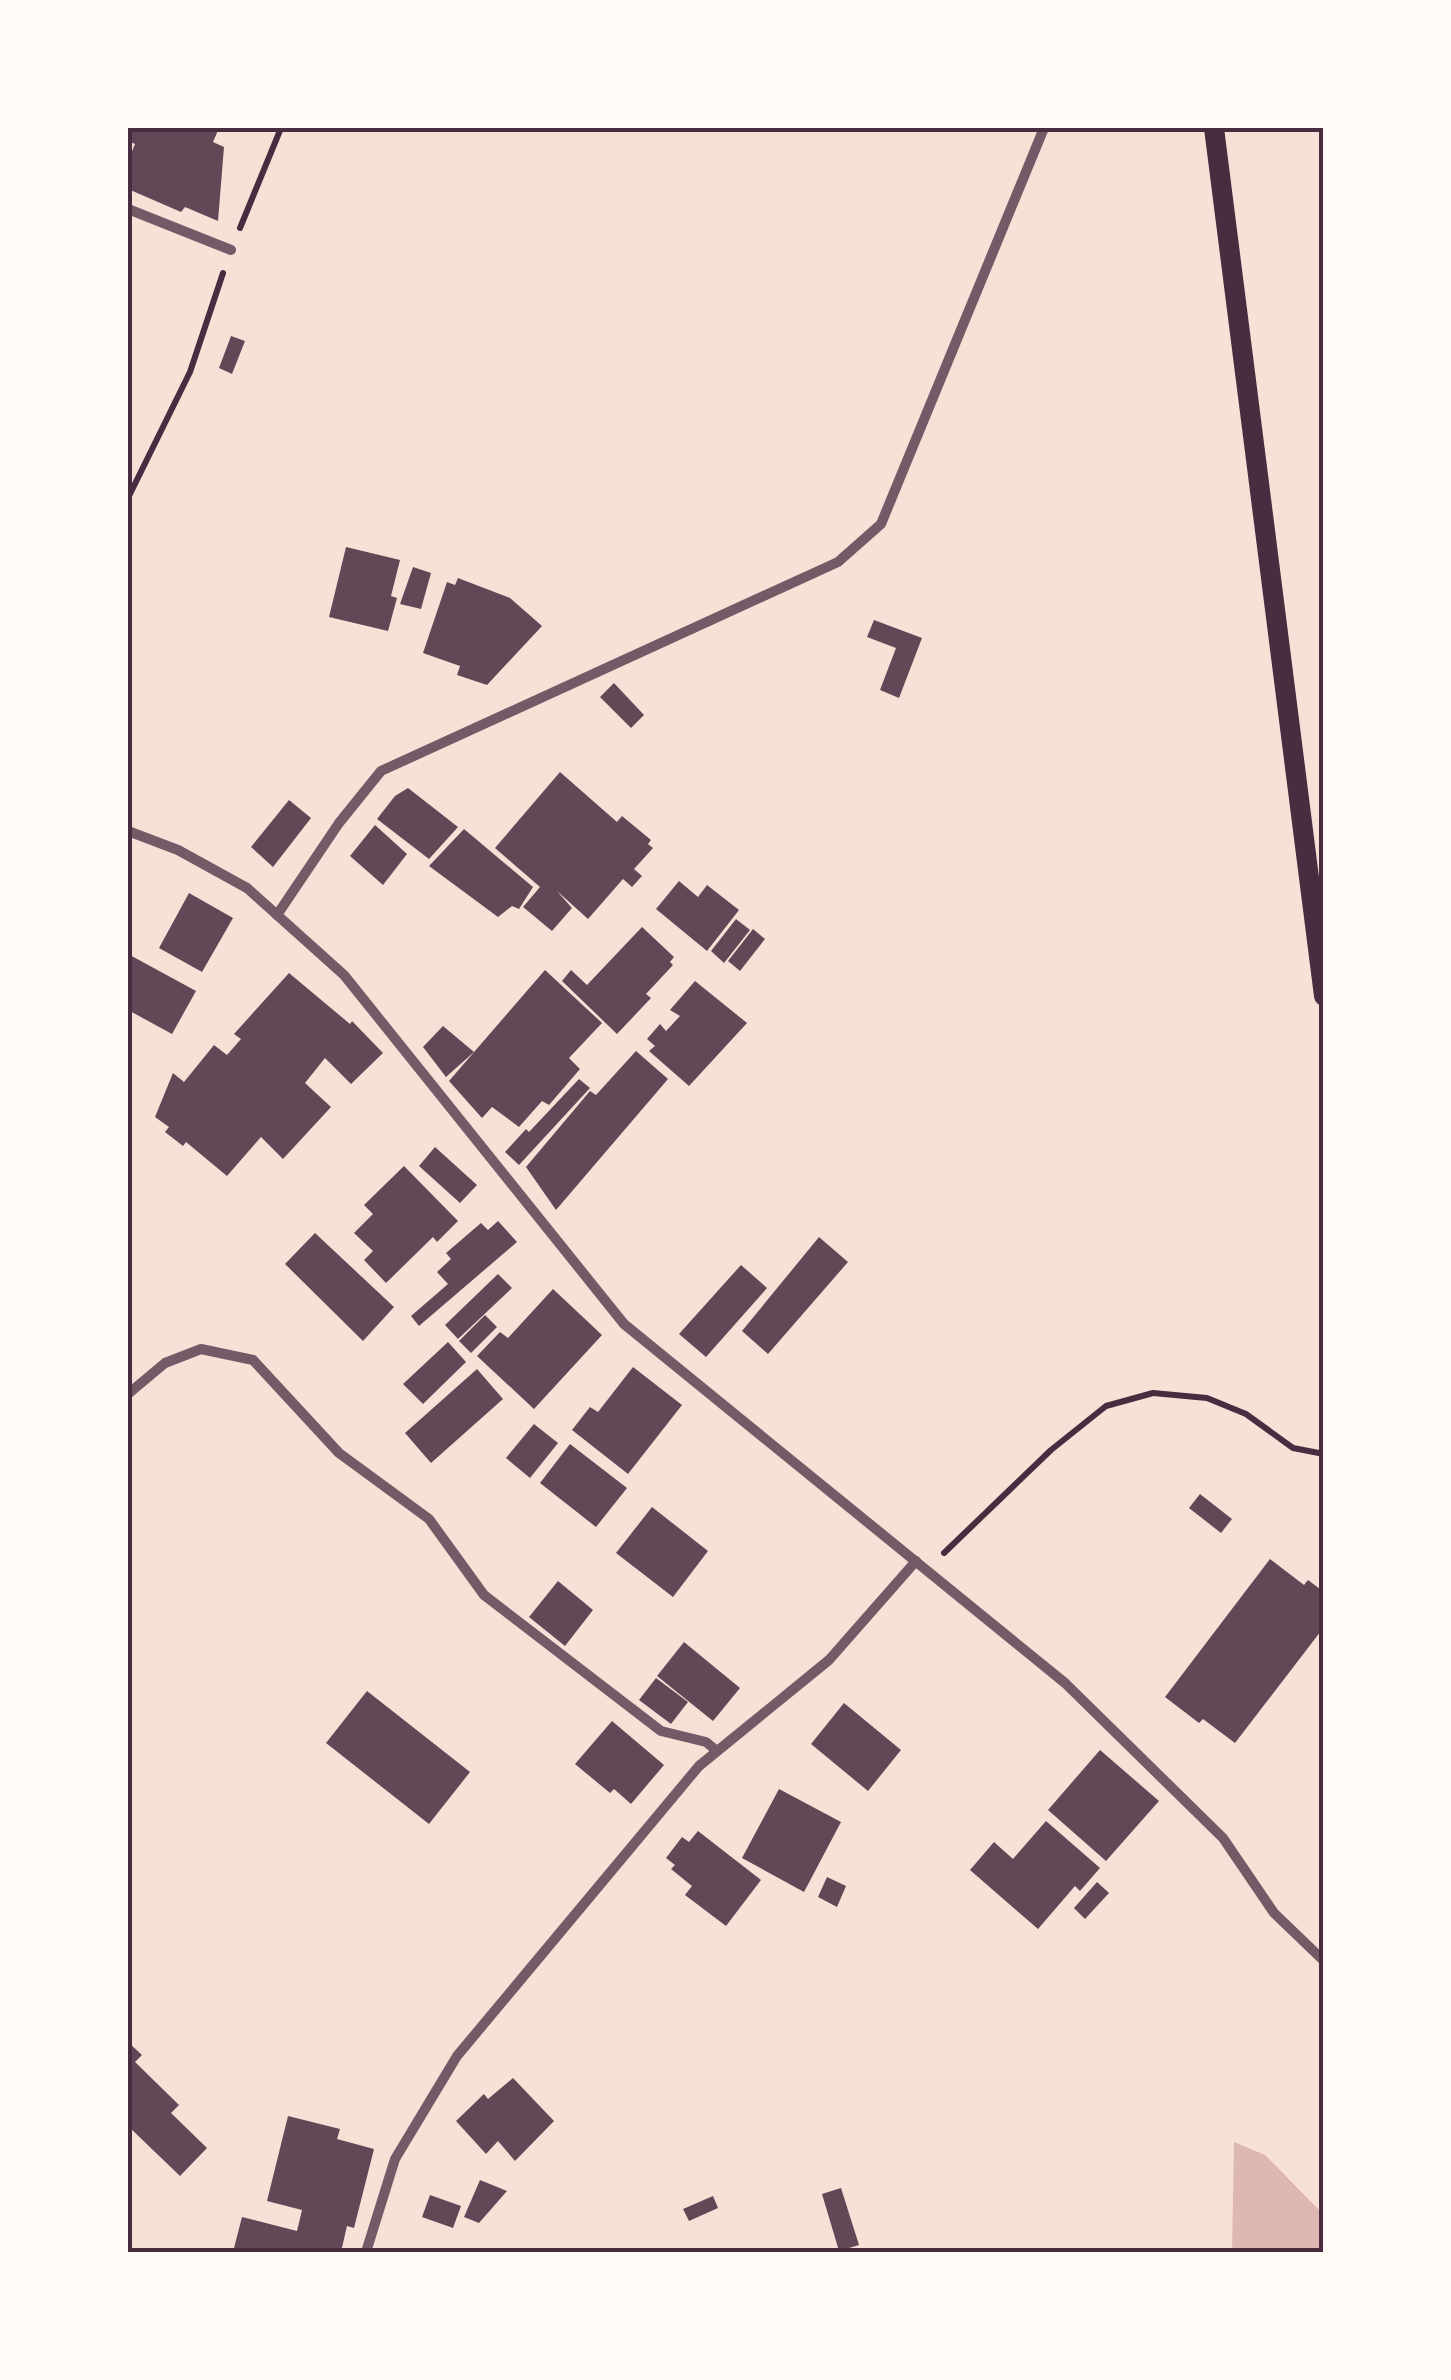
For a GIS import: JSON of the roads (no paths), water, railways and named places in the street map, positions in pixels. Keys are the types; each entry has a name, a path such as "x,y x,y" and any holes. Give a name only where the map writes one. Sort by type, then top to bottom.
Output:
{"main road":[{"path":"1214,128 1324,996"}],"street":[{"path":"278,915 339,823 381,771 838,562 881,524 1044,128"},
{"path":"128,208 230,250"},
{"path":"128,832 178,850 247,888 344,975 624,1324 1065,1683 1223,1838 1274,1914 1324,1962"},
{"path":"128,1394 166,1363 201,1348 252,1360 340,1453 429,1519 484,1595 661,1731 706,1742 717,1751"},
{"path":"366,2252 395,2160 457,2056 699,1766 829,1660 916,1561"}]}
